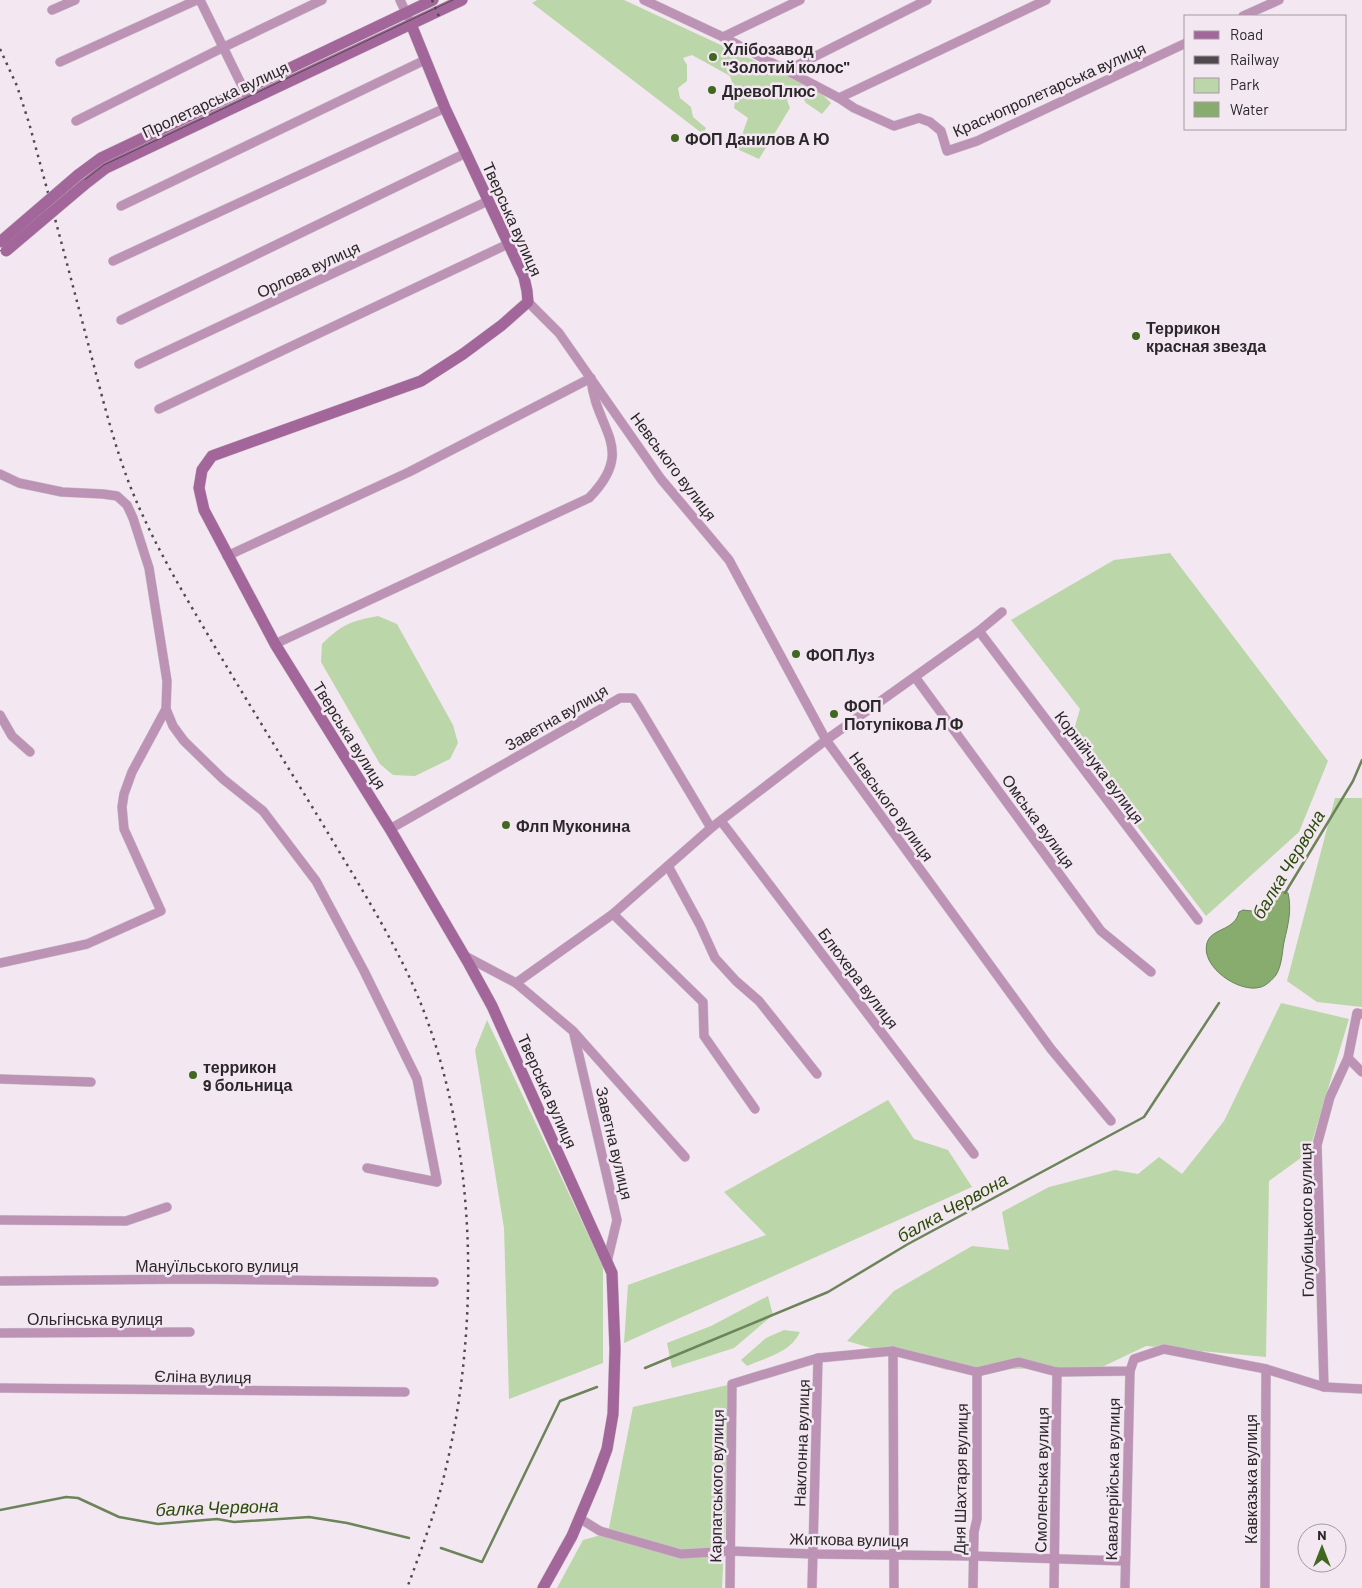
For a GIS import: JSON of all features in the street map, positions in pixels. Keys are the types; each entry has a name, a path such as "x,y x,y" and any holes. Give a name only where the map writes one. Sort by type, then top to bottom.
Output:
{"main road":[{"name":"Пролетарська вулиця","path":"2,250 81,180 433,0"},
{"name":"Пролетарська вулиця","path":"247,95 462,0"},
{"name":"Тверська вулиця","path":"411,24 466,153 524,277 528,302 502,325 463,354 421,380 212,456 202,470 199,488 204,510 274,644 390,829 492,1006 612,1273 615,1349 613,1414 607,1449 572,1536 542,1588"}],"street":[{"path":"52,10 75,0"},
{"path":"60,62 198,0 224,47 247,95"},
{"path":"76,121 322,0"},
{"name":"Тверська вулиця","path":"400,0 411,24"},
{"name":"Краснопролетарська вулиця","path":"644,0 723,37 788,70 854,108 894,126 919,118 930,122 941,131 947,152 977,141 1184,44"},
{"path":"723,37 800,0"},
{"path":"788,70 927,0"},
{"path":"839,98 1046,0"},
{"path":"1245,15 1279,0"},
{"path":"121,206 425,60"},
{"path":"113,261 446,108"},
{"path":"121,320 466,153"},
{"name":"Орлова вулиця","path":"139,364 488,202"},
{"path":"159,409 508,244"},
{"name":"Невського вулиця","path":"528,302 559,333 662,479 730,560 826,740 1051,1049 1111,1121"},
{"path":"227,556 409,472 590,378 592,392 612,446 612,462 607,476 589,498 274,644"},
{"path":"0,474 19,483 62,492 117,496 127,505 133,518 148,568 167,681 166,709 173,726 184,741 223,779 263,812 316,881 364,971 417,1079 437,1182 367,1168"},
{"path":"516,983 613,914 711,828 826,740 915,678 1002,612"},
{"name":"Корнійчука вулиця","path":"980,630 1198,920"},
{"name":"Омська вулиця","path":"915,678 1101,931 1151,972"},
{"name":"Заветна вулиця","path":"390,829 620,698 633,698 711,828"},
{"path":"0,962 87,944 161,911 124,829 122,807 124,794 132,772 166,709"},
{"path":"0,715 12,736 30,752"},
{"name":"Блюхера вулиця","path":"721,821 974,1154"},
{"path":"668,866 700,925 715,958 736,981 759,1001 817,1074"},
{"path":"613,914 703,1002 704,1036 755,1108"},
{"path":"464,956 516,983 573,1030 685,1157"},
{"name":"Голубицького вулиця","path":"1324,1388 1317,1146 1330,1097 1348,1058 1360,1014"},
{"name":"Заветна вулиця","path":"573,1030 617,1220 607,1262"},
{"path":"1348,1058 1362,1072"},
{"path":"0,1079 91,1082"},
{"path":"0,1220 126,1221 167,1207"},
{"name":"Мануїльського вулиця","path":"0,1281 191,1279 434,1282"},
{"name":"Ольгінська вулиця","path":"0,1333 190,1332"},
{"path":"818,1358 893,1351 977,1372 1019,1362 1057,1372 1130,1371 1134,1359 1164,1349 1266,1370 1324,1388 1362,1389"},
{"path":"893,1351 894,1588"},
{"name":"Карпатського вулиця","path":"730,1588 732,1384 818,1358"},
{"name":"Наклонна вулиця","path":"812,1588 818,1358"},
{"name":"Кавказька вулиця","path":"1265,1588 1266,1370"},
{"name":"Кавалерійська вулиця","path":"1125,1588 1130,1371"},
{"name":"Дня Шахтаря вулиця","path":"973,1588 974,1532 977,1519 977,1372"},
{"name":"Смоленська вулиця","path":"1054,1588 1057,1372"},
{"name":"Єліна вулиця","path":"0,1388 405,1392"},
{"name":"Житкова вулиця","path":"579,1518 600,1531 681,1554 730,1551 1125,1561"}],"green space":[{"path":"537,0 624,0 818,90 831,103 822,114 806,103 796,86 787,100 790,108 759,159 737,149 748,118 734,108 736,94 730,76 692,55 683,58 687,65 687,81 678,88 680,98 691,107 693,117 706,128 703,134 532,3"},
{"path":"1170,553 1328,761 1299,832 1206,916 1071,740 1080,709 1011,620 1114,560"},
{"path":"378,616 397,624 453,725 458,743 450,759 415,776 393,775 380,764 321,662 322,644 335,632 347,624"},
{"path":"1335,798 1362,798 1362,1007 1317,1002 1287,981"},
{"path":"1281,1003 1349,1019 1309,1152 1269,1181 1266,1357 1146,1346 1102,1367 947,1370 847,1341 894,1291 972,1246 1009,1250 1002,1212 1049,1187 1115,1170 1138,1174 1159,1157 1182,1174 1224,1121"},
{"path":"487,1020 603,1266 603,1363 509,1399 504,1228 475,1050"},
{"path":"888,1100 914,1139 948,1150 972,1187 624,1343 628,1285 766,1235 724,1192"},
{"path":"768,1296 773,1315 734,1348 672,1368 667,1343 711,1326"},
{"path":"784,1330 800,1332 791,1345 777,1354 747,1366 741,1360 766,1338"},
{"path":"732,1384 722,1588 557,1588 583,1540 608,1533 633,1407"}],"water":[{"path":"1281,891 1288,893 1290,911 1281,963 1276,975 1265,985 1252,988 1224,977 1215,969 1206,952 1209,938 1233,923 1239,912 1243,910 1252,911"}],"waterway":[{"name":"балка Червона","path":"1285,893 1353,781 1362,760"},
{"name":"балка Червона","path":"645,1368 828,1292 908,1244 1144,1117 1219,1003"},
{"name":"балка Червона","path":"441,1548 482,1562 560,1401 597,1387"},
{"name":"балка Червона","path":"0,1510 66,1497 78,1498 119,1517 158,1524 217,1519 234,1522 309,1517 347,1523 409,1538"}],"tram line":[{"path":"0,251 104,165 453,0"}],"railway":[{"path":"432,0 440,19"},
{"path":"0,49 17,86 29,123 107,414 134,496 160,550 187,599 354,876 395,948 429,1027 448,1092 461,1160 467,1229 468,1299 463,1368 453,1435 438,1499 407,1588"}],"place":[{"name":"Хлібозавод \"Золотий колос\"","path":"713,57"},
{"name":"ДревоПлюс","path":"712,90"},
{"name":"ФОП Данилов А Ю","path":"675,138"},
{"name":"Террикон красная звезда","path":"1136,336"},
{"name":"ФОП Луз","path":"796,654"},
{"name":"ФОП Потупікова Л Ф","path":"834,714"},
{"name":"Флп Муконина","path":"506,825"},
{"name":"террикон 9 больница","path":"193,1075"}]}
